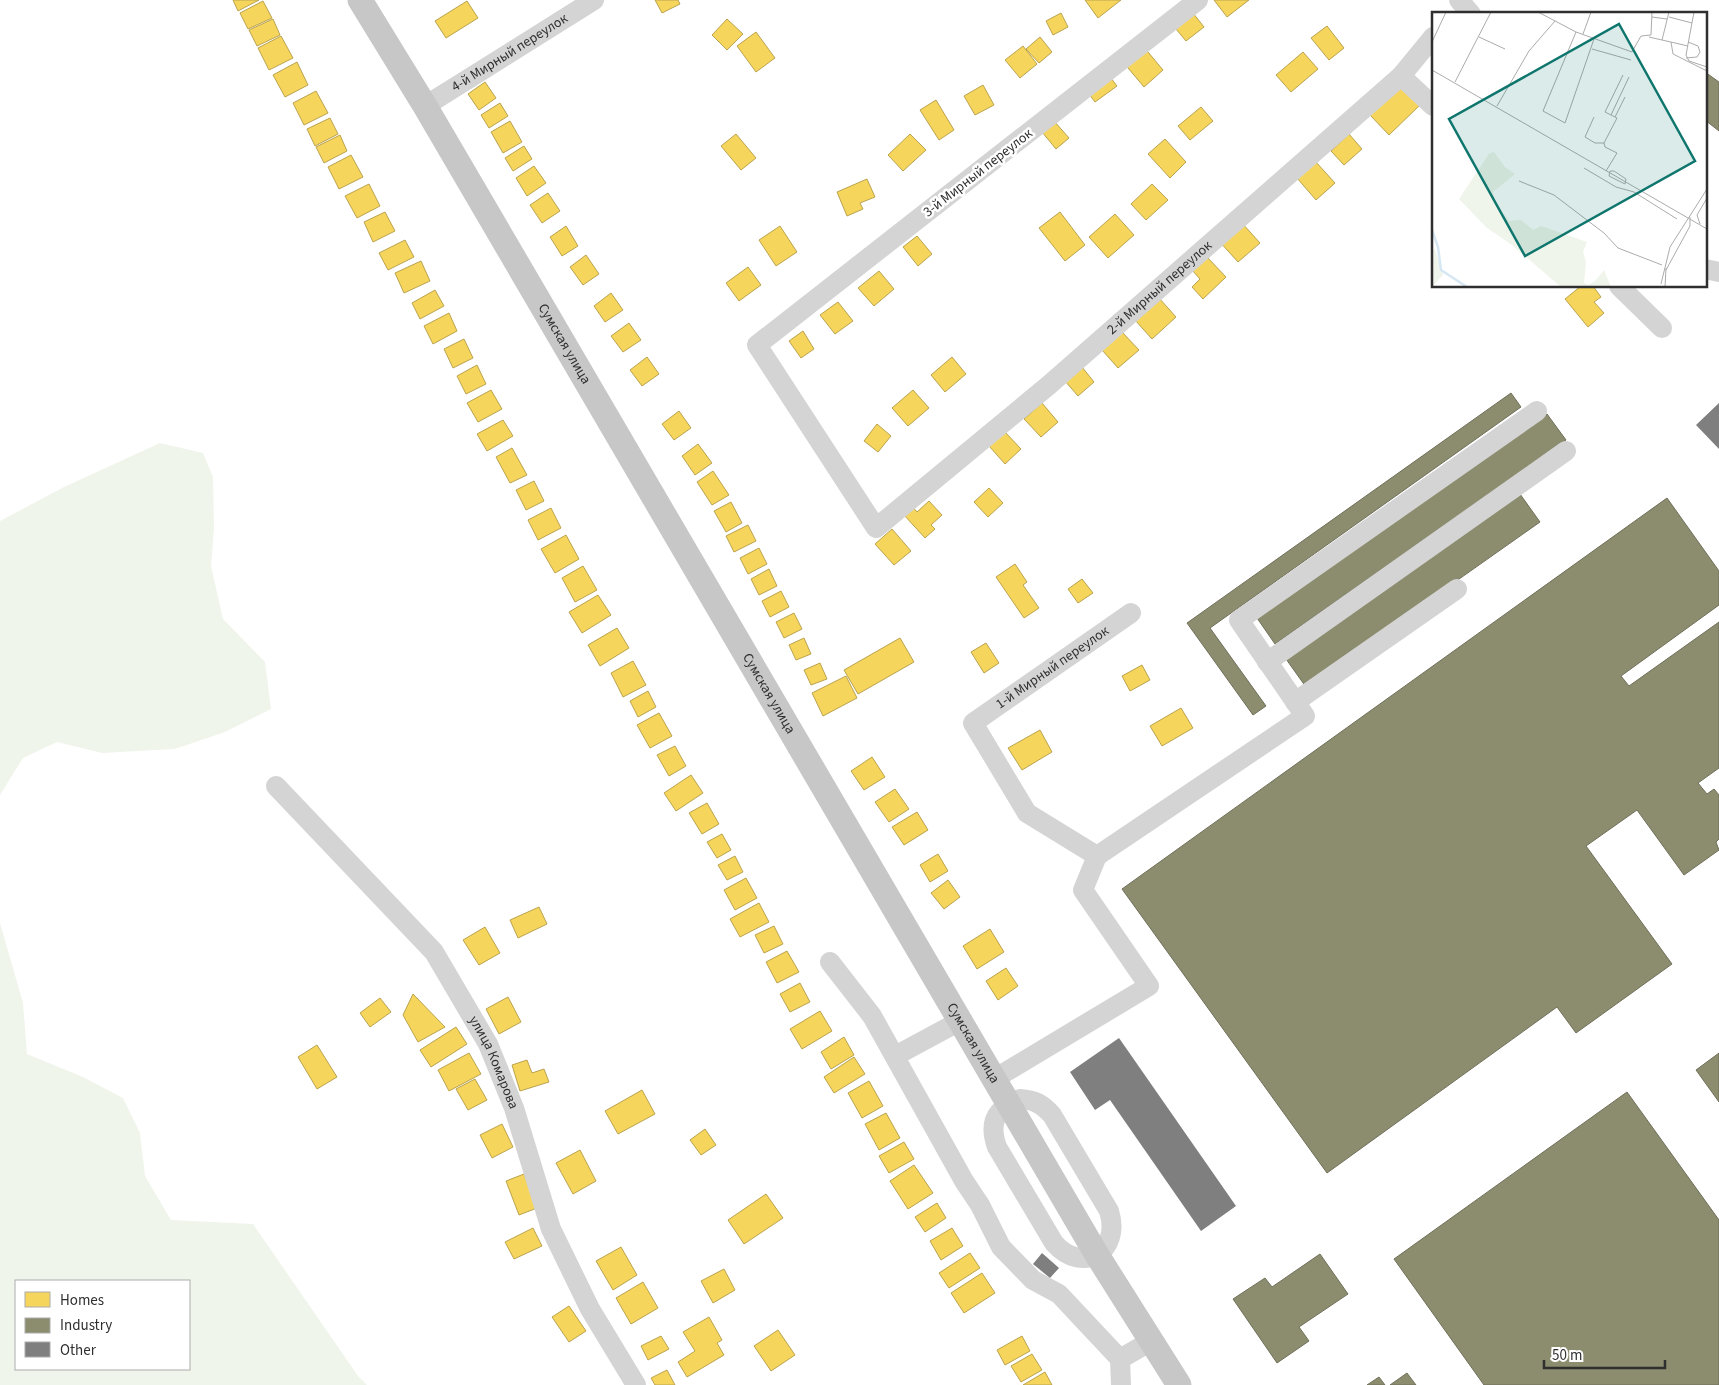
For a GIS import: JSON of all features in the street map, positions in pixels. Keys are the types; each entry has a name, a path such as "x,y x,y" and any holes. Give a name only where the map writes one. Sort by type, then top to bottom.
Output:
{"main road":[{"name":"Сумская улица","path":"360,0 425,106 1097,1255 1179,1385"}],"street":[{"name":"4-й Мирный переулок","path":"425,106 594,0"},
{"name":"3-й Мирный переулок","path":"876,528 757,345 1198,0"},
{"name":"2-й Мирный переулок","path":"876,528 1049,385 1402,76 1432,38"},
{"path":"1402,76 1432,105"},
{"path":"1706,268 1719,272"},
{"path":"1621,288 1662,328"},
{"path":"1300,709 1239,620 1537,411"},
{"path":"1267,662 1566,451"},
{"path":"994,1079 1149,986 1083,890 1098,856 1300,709 1457,590"},
{"name":"1-й Мирный переулок","path":"1098,856 1027,813 973,723 1131,613"},
{"name":"улица Комарова","path":"276,786 434,952 488,1044 514,1108 551,1229 590,1309 636,1385"},
{"path":"830,962 872,1016 964,1181 980,1205 1001,1247 1033,1280 1059,1294 1120,1360 1121,1385"},
{"path":"895,1056 960,1021"},
{"path":"1120,1360 1151,1341"}],"shaded area":[{"path":"160,443 203,453 213,477 214,529 211,566 223,619 265,662 271,709 225,732 175,749 102,753 57,742 23,758 0,795 0,521 64,487"},
{"path":"0,923 23,1003 27,1054 83,1077 123,1098 140,1133 145,1176 171,1220 253,1224 358,1376 367,1385 0,1385"}],"building: Homes":[{"path":"233,0 259,0 238,11"},
{"path":"655,0 678,0 680,4 662,13"},
{"path":"1085,0 1121,0 1098,18"},
{"path":"1214,0 1249,0 1227,17"},
{"path":"263,1 272,18 248,29 240,13"},
{"path":"467,1 478,18 446,38 435,21"},
{"path":"1189,8 1204,27 1186,41 1171,23"},
{"path":"1061,13 1068,27 1053,35 1046,21"},
{"path":"273,19 280,35 257,46 249,30"},
{"path":"727,19 743,34 727,50 712,35"},
{"path":"1327,26 1344,48 1329,60 1311,38"},
{"path":"756,32 775,58 756,72 737,46"},
{"path":"281,36 293,58 269,70 258,48"},
{"path":"1040,37 1052,52 1039,63 1026,49"},
{"path":"1023,46 1037,64 1020,78 1005,60"},
{"path":"1143,46 1163,70 1144,87 1123,62"},
{"path":"1303,52 1318,69 1291,92 1276,75"},
{"path":"297,62 308,85 285,97 273,75"},
{"path":"1107,73 1117,86 1095,102 1086,90"},
{"path":"485,82 496,98 479,110 468,94"},
{"path":"983,85 994,105 975,115 964,96"},
{"path":"1400,85 1420,105 1389,135 1370,115"},
{"path":"316,91 328,113 304,125 293,103"},
{"path":"936,100 954,130 939,140 920,110"},
{"path":"500,103 508,116 489,128 481,115"},
{"path":"1201,107 1213,121 1190,140 1178,126"},
{"path":"330,118 338,134 315,146 307,129"},
{"path":"510,121 522,142 503,153 491,132"},
{"path":"1054,121 1069,138 1056,149 1042,132"},
{"path":"736,134 756,158 741,170 721,146"},
{"path":"910,134 926,150 903,171 888,155"},
{"path":"1349,134 1362,149 1344,165 1331,151"},
{"path":"340,135 347,151 324,163 316,147"},
{"path":"1165,139 1186,162 1170,178 1148,154"},
{"path":"524,146 532,159 513,171 505,158"},
{"path":"351,155 363,177 339,189 328,167"},
{"path":"1315,161 1335,183 1316,200 1297,178"},
{"path":"534,166 546,183 527,196 516,178"},
{"path":"867,179 875,197 860,203 863,209 847,216 837,192"},
{"path":"369,184 380,206 357,218 345,196"},
{"path":"1152,184 1168,200 1146,220 1131,204"},
{"path":"548,193 560,211 542,223 530,205"},
{"path":"385,212 395,231 373,242 364,222"},
{"path":"1060,212 1085,245 1065,261 1039,228"},
{"path":"1115,214 1134,235 1108,258 1089,237"},
{"path":"1241,222 1260,243 1238,262 1219,241"},
{"path":"566,226 578,246 562,256 550,237"},
{"path":"780,226 797,252 776,266 759,240"},
{"path":"917,236 932,254 918,266 903,247"},
{"path":"405,240 414,257 388,270 379,253"},
{"path":"586,255 599,274 583,285 570,267"},
{"path":"1207,257 1226,277 1203,299 1192,287 1200,279 1192,270"},
{"path":"421,261 430,281 404,293 395,273"},
{"path":"748,267 761,285 739,301 726,283"},
{"path":"879,271 894,289 874,306 858,288"},
{"path":"1579,288 1594,288 1601,297 1594,302 1604,313 1588,327 1565,299"},
{"path":"435,290 444,306 420,319 412,303"},
{"path":"611,293 623,310 605,322 594,306"},
{"path":"1159,298 1176,317 1152,339 1135,320"},
{"path":"838,302 853,321 835,334 820,315"},
{"path":"449,313 457,331 433,344 424,326"},
{"path":"629,323 641,340 623,352 611,336"},
{"path":"803,331 814,349 801,358 789,341"},
{"path":"1122,332 1139,350 1118,368 1102,350"},
{"path":"464,339 473,358 453,368 444,349"},
{"path":"647,357 659,374 642,386 630,370"},
{"path":"952,357 966,374 945,392 931,375"},
{"path":"477,365 486,384 466,394 457,376"},
{"path":"1082,367 1094,382 1078,396 1065,381"},
{"path":"491,390 502,409 478,422 467,403"},
{"path":"913,390 929,408 908,426 892,408"},
{"path":"1042,403 1058,422 1041,437 1024,419"},
{"path":"679,411 691,428 674,440 662,424"},
{"path":"503,420 513,436 487,451 477,434"},
{"path":"877,424 891,436 878,452 864,441"},
{"path":"1005,432 1021,449 1005,464 989,446"},
{"path":"698,444 712,463 695,475 682,456"},
{"path":"512,448 527,475 510,483 496,457"},
{"path":"713,471 729,495 712,505 697,482"},
{"path":"534,481 544,501 526,510 516,490"},
{"path":"989,488 1003,503 988,517 974,502"},
{"path":"929,501 942,515 931,525 935,529 925,538 904,515 913,507 917,512"},
{"path":"731,502 742,523 726,532 714,511"},
{"path":"551,508 561,528 538,540 528,520"},
{"path":"748,525 756,541 734,552 726,536"},
{"path":"892,529 911,551 894,565 875,544"},
{"path":"566,535 579,559 555,573 541,549"},
{"path":"759,548 767,564 748,574 740,558"},
{"path":"1015,564 1027,582 1023,585 1039,608 1024,618 996,577"},
{"path":"583,566 597,590 575,602 562,578"},
{"path":"769,569 777,586 759,595 751,579"},
{"path":"1082,579 1093,593 1078,603 1068,589"},
{"path":"781,591 789,607 770,617 762,601"},
{"path":"598,595 611,615 582,633 569,612"},
{"path":"794,613 802,629 784,638 776,622"},
{"path":"617,628 629,648 600,666 588,645"},
{"path":"804,638 811,654 796,660 789,645"},
{"path":"900,638 914,662 858,694 844,670"},
{"path":"986,643 999,663 984,673 971,652"},
{"path":"633,661 646,685 623,697 611,673"},
{"path":"820,663 827,679 811,685 804,670"},
{"path":"1142,665 1150,680 1130,691 1122,676"},
{"path":"846,676 857,698 823,716 812,693"},
{"path":"648,691 656,707 638,717 630,701"},
{"path":"1181,708 1193,728 1162,746 1150,726"},
{"path":"659,713 672,736 650,748 637,725"},
{"path":"1040,730 1052,752 1022,770 1008,748"},
{"path":"675,746 686,766 669,776 657,755"},
{"path":"872,757 885,777 864,790 851,771"},
{"path":"691,775 703,793 676,811 664,793"},
{"path":"895,789 909,809 889,822 875,802"},
{"path":"707,803 719,824 702,834 689,813"},
{"path":"917,812 928,830 904,845 892,827"},
{"path":"722,834 731,850 717,858 707,842"},
{"path":"938,854 948,871 930,882 920,865"},
{"path":"735,856 743,872 727,880 718,865"},
{"path":"746,878 757,898 735,910 724,890"},
{"path":"948,880 960,897 944,909 931,893"},
{"path":"759,903 769,922 740,937 730,919"},
{"path":"539,907 547,924 518,938 510,920"},
{"path":"774,926 783,944 764,953 755,935"},
{"path":"485,927 500,953 479,965 463,940"},
{"path":"990,929 1004,952 977,969 963,946"},
{"path":"787,951 799,972 777,983 766,962"},
{"path":"1006,968 1018,986 998,1000 986,981"},
{"path":"800,983 810,1002 790,1012 780,994"},
{"path":"413,994 445,1027 418,1042 403,1015"},
{"path":"508,997 521,1022 499,1034 486,1009"},
{"path":"380,998 391,1012 370,1027 360,1013"},
{"path":"820,1011 832,1031 802,1049 790,1029"},
{"path":"456,1027 467,1044 431,1067 420,1050"},
{"path":"844,1037 854,1055 831,1069 821,1052"},
{"path":"317,1045 337,1077 317,1089 298,1057"},
{"path":"469,1053 481,1074 449,1091 438,1070"},
{"path":"854,1057 865,1074 834,1093 824,1077"},
{"path":"527,1060 532,1073 544,1069 549,1082 520,1091 512,1065"},
{"path":"475,1079 487,1100 468,1110 456,1089"},
{"path":"869,1081 883,1106 862,1118 848,1093"},
{"path":"642,1090 655,1114 618,1134 605,1111"},
{"path":"886,1113 900,1138 879,1150 865,1124"},
{"path":"502,1124 513,1147 492,1158 480,1135"},
{"path":"705,1129 716,1145 701,1155 690,1140"},
{"path":"904,1142 914,1159 889,1173 879,1156"},
{"path":"580,1150 596,1181 573,1194 556,1163"},
{"path":"914,1165 933,1193 908,1209 890,1181"},
{"path":"524,1174 537,1208 519,1215 506,1181"},
{"path":"766,1194 783,1218 744,1244 728,1220"},
{"path":"937,1203 946,1218 925,1232 915,1217"},
{"path":"533,1228 542,1246 514,1259 505,1242"},
{"path":"952,1228 963,1246 941,1260 930,1241"},
{"path":"621,1247 637,1275 613,1290 596,1261"},
{"path":"970,1253 980,1268 949,1288 939,1273"},
{"path":"724,1269 735,1290 713,1303 701,1281"},
{"path":"982,1273 995,1293 964,1313 951,1293"},
{"path":"643,1282 658,1308 631,1324 616,1298"},
{"path":"569,1306 586,1331 569,1342 552,1317"},
{"path":"709,1317 722,1340 717,1343 724,1355 687,1377 678,1362 695,1351 683,1332"},
{"path":"778,1330 795,1355 771,1371 754,1346"},
{"path":"661,1336 669,1349 648,1360 641,1346"},
{"path":"1022,1336 1030,1351 1005,1365 997,1350"},
{"path":"1032,1354 1042,1370 1021,1382 1011,1366"},
{"path":"667,1370 675,1385 655,1385 651,1378"},
{"path":"1045,1372 1052,1385 1023,1385"}],"building: Industry":[{"path":"1706,73 1719,82 1719,131 1706,121"},
{"path":"1511,393 1521,407 1210,628 1266,706 1253,715 1187,623"},
{"path":"1547,414 1566,440 1275,644 1257,618"},
{"path":"1520,494 1540,522 1306,687 1286,659"},
{"path":"1667,498 1719,571 1719,605 1621,676 1629,686 1719,622 1719,768 1698,783 1707,794 1714,789 1719,795 1719,839 1716,842 1719,850 1684,875 1637,810 1586,846 1672,964 1576,1033 1557,1007 1327,1173 1122,889"},
{"path":"1719,1053 1719,1102 1696,1070"},
{"path":"1627,1092 1719,1220 1719,1385 1484,1385 1394,1259"},
{"path":"1320,1254 1348,1294 1299,1327 1309,1341 1277,1363 1233,1299 1265,1278 1272,1287"},
{"path":"1407,1373 1416,1385 1390,1385"},
{"path":"1379,1377 1385,1385 1367,1385"}],"building: Other":[{"path":"1719,403 1719,449 1696,425"},
{"path":"1119,1038 1236,1206 1201,1231 1110,1100 1095,1110 1070,1072"},
{"path":"1042,1253 1059,1268 1050,1278 1033,1264"}]}
